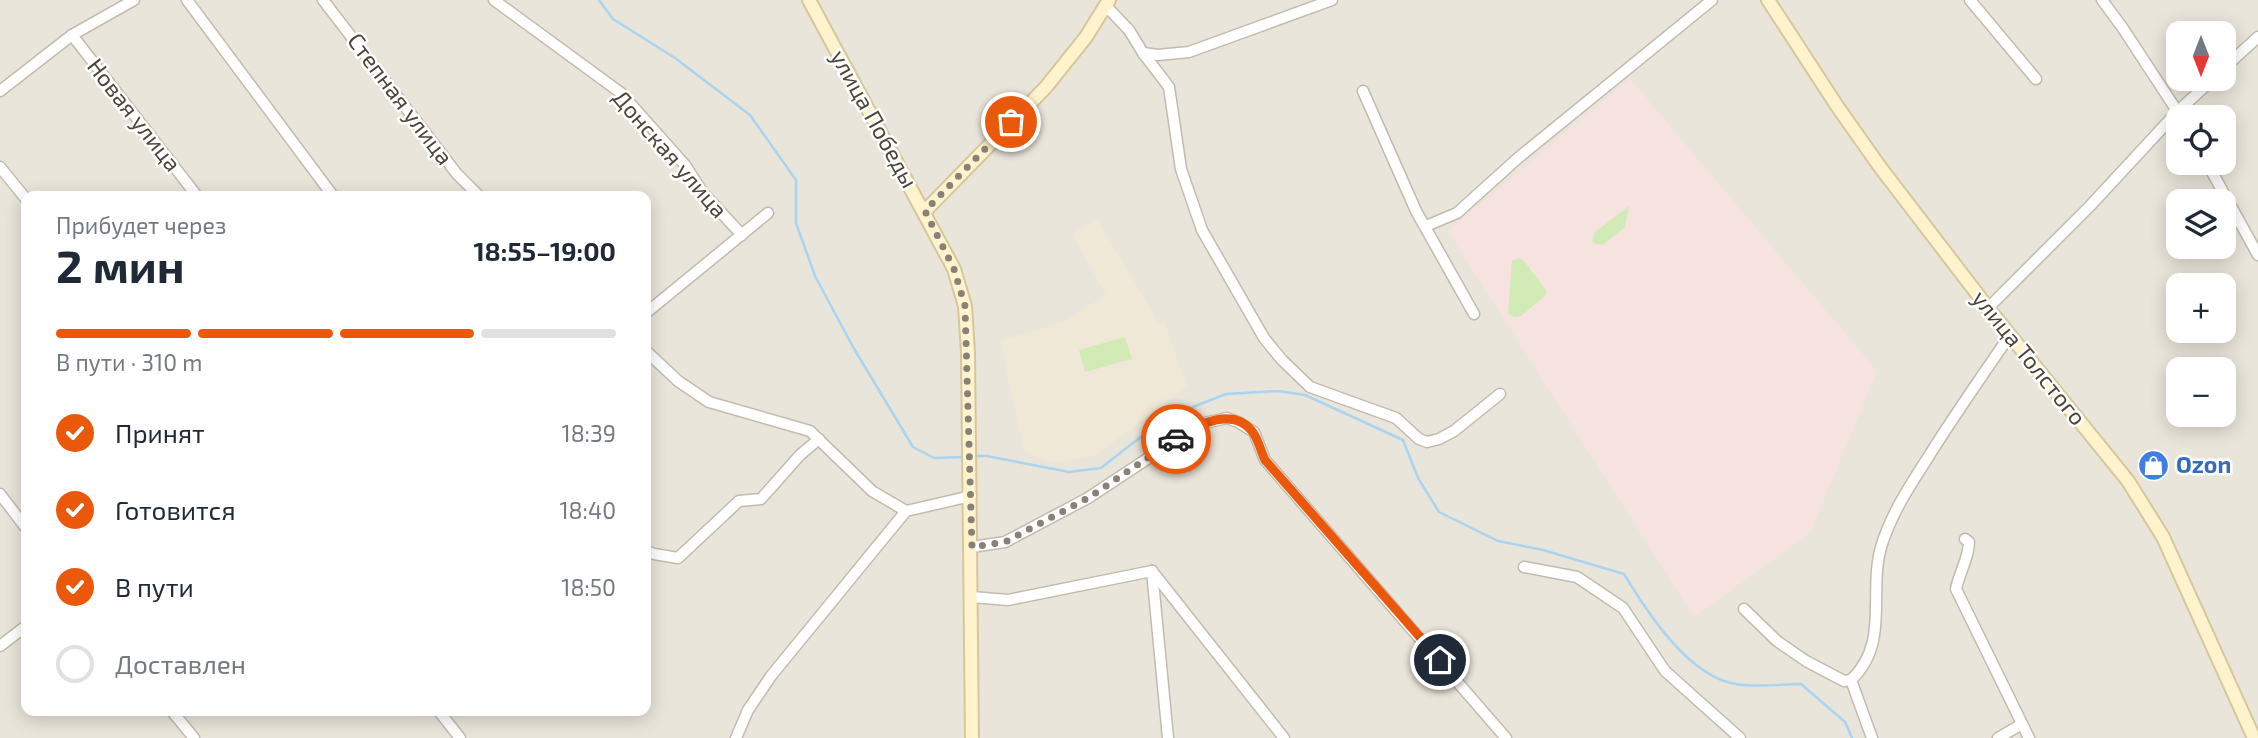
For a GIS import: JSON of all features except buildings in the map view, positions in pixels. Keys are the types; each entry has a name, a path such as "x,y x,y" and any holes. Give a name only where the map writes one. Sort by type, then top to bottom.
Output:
{"street":[{"path":"0,91 72,35 134,0"},
{"path":"187,0 329,191"},
{"name":"Степная улица","path":"323,0 457,174 474,191"},
{"name":"Донская улица","path":"494,0 621,93 685,165 703,193 742,235"},
{"name":"улица Победы","path":"809,0 925,211 954,269 965,306 971,469 972,738"},
{"path":"1143,53 1158,55 1189,52 1332,0"},
{"path":"1426,226 1457,213 1518,158 1712,0"},
{"name":"улица Толстого","path":"1768,0 1850,125 1988,308 2128,481 2163,537 2254,738"},
{"path":"1970,0 2036,79"},
{"path":"2102,0 2174,105"},
{"path":"925,211 1046,87 1108,4 1169,87 1181,170 1202,230 1264,338 1310,387 1396,418 1419,439 1427,442 1454,431 1500,394"},
{"name":"Новая улица","path":"72,35 193,191"},
{"path":"2236,57 2258,37"},
{"path":"1363,91 1416,211 1474,314"},
{"path":"2188,105 2202,91"},
{"path":"1988,308 2166,128"},
{"path":"0,167 21,193"},
{"path":"2214,175 2258,255"},
{"path":"651,309 768,213"},
{"path":"1744,609 1777,641 1806,661 1844,681 1851,680 1860,672 1872,651 1881,547 1896,507 2010,335"},
{"path":"651,356 678,381 709,402 810,431 872,491 906,511"},
{"path":"972,547 1005,542 1088,498 1200,424 1227,418 1254,432 1265,460 1506,738"},
{"path":"651,552 678,558 739,500 761,499 800,455 819,439"},
{"path":"0,494 21,521"},
{"path":"735,737 748,710 771,676 906,511 971,496"},
{"path":"1965,540 1969,542 1969,552 1956,589 2029,738"},
{"path":"1524,567 1577,577 1623,608 1665,671 1740,738"},
{"path":"972,597 1008,600 1152,571"},
{"path":"1152,571 1168,738"},
{"path":"1152,571 1284,738"},
{"path":"0,646 21,630"},
{"path":"1851,680 1872,738"},
{"path":"177,716 194,738"},
{"path":"443,716 460,738"},
{"path":"1998,738 2022,724"}],"shaded area":[{"path":"0,0 2258,0 2258,738 0,738"},
{"path":"1630,79 1877,371 1810,533 1694,617 1448,231"},
{"path":"1097,219 1160,325 1165,324 1187,386 1096,455 1054,463 1024,451 1000,341 1065,321 1106,295 1072,234"}],"green space":[{"path":"1629,206 1625,227 1603,245 1595,244 1592,241 1595,232"},
{"path":"1519,258 1546,290 1546,295 1521,316 1514,317 1508,313 1512,261"},
{"path":"1125,337 1132,359 1085,372 1079,350"}],"waterway":[{"path":"599,0 613,19 675,58 750,115 796,180 796,223 815,276 853,347 913,447 934,458 966,457"},
{"path":"973,456 987,456 1069,472 1101,468 1165,418 1226,394 1278,391 1305,395 1403,440 1418,478 1439,512 1498,541 1543,550 1624,574 1657,624 1671,641 1702,669 1719,679 1736,684 1801,684 1845,722 1852,738"}],"way so far":[{"path":"1011,122 925,211 954,269 965,306 972,547 1005,542 1088,498 1176,439"}],"place":[{"name":"Ozon","path":"2153,465"}],"route":[{"path":"1176,439 1200,424 1227,418 1254,432 1265,460 1440,660"}]}
